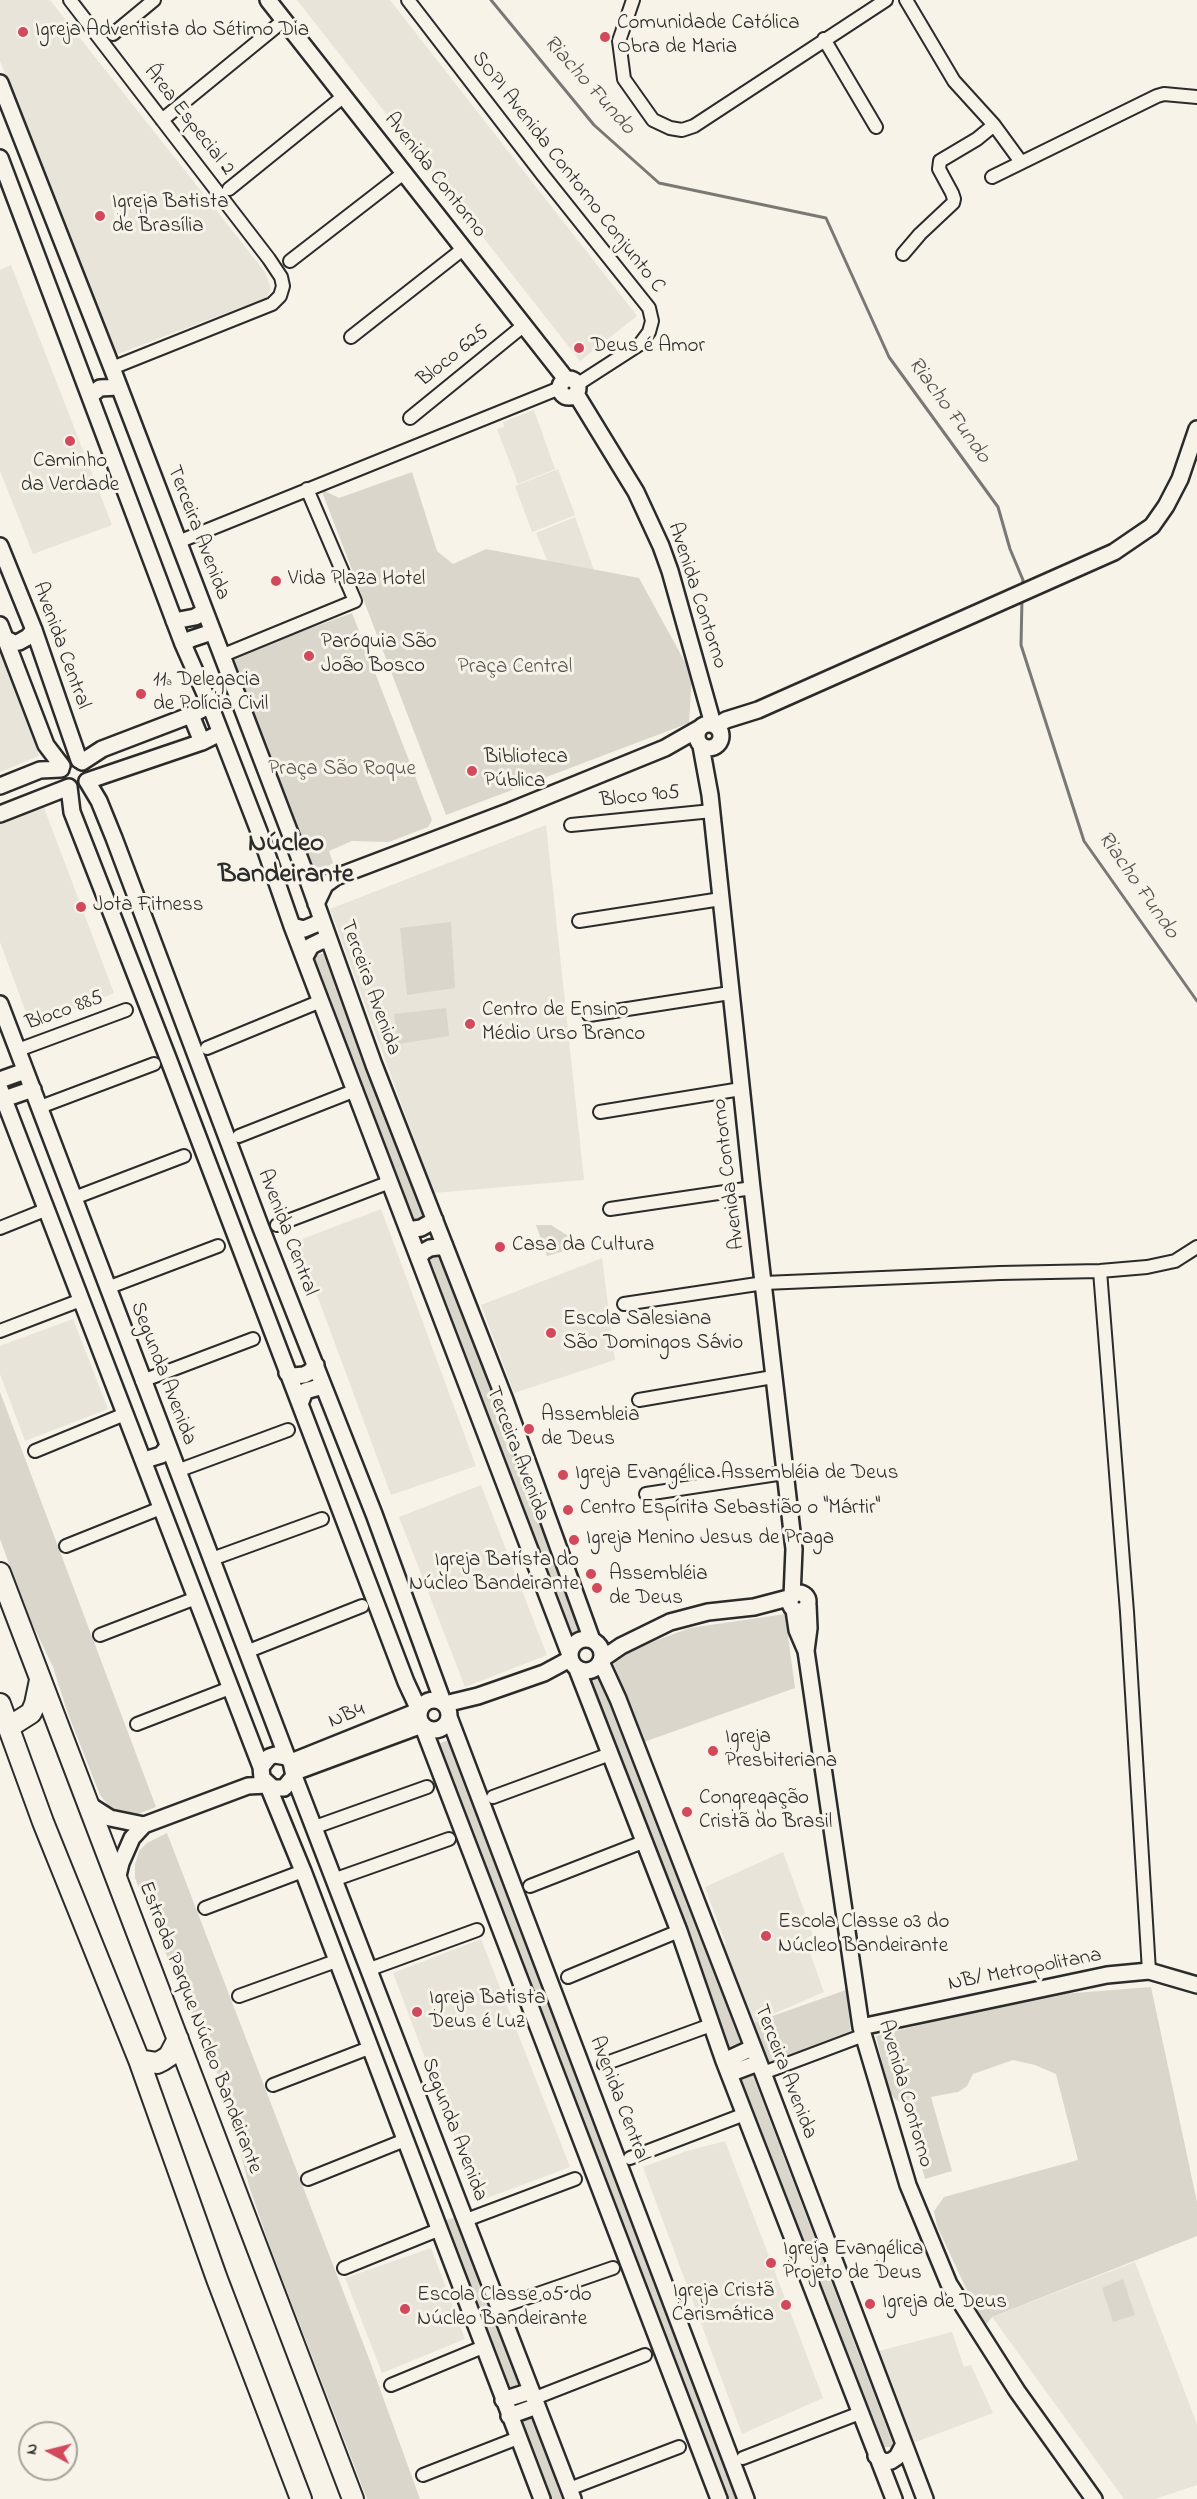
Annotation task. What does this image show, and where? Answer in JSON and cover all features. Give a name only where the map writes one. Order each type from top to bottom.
[{"type":"highway","name":"Estrada Parque Núcleo Bandeirante","points":[[0,1574],[353,2499]]},
{"type":"highway","points":[[9,1727],[31,1713],[40,1679]]},
{"type":"highway","points":[[0,1704],[43,1822],[139,2060],[217,2279],[301,2499]]},
{"type":"highway","points":[[0,1749],[24,1768]]},
{"type":"highway","points":[[139,2060],[157,2063],[164,2060],[169,2056],[178,2039]]},
{"type":"street","name":"Área Especial 2","points":[[70,0],[269,259],[280,277],[282,291],[272,304],[111,365]]},
{"type":"street","points":[[113,34],[154,0]]},
{"type":"street","name":"Avenida Contorno","points":[[268,0],[493,284],[570,386],[644,507],[670,571],[703,687],[712,731],[710,795]]},
{"type":"street","name":"SOPI Avenida Contorno Conjunto C","points":[[178,542],[570,386],[640,344],[649,332],[652,321],[649,308],[408,0]]},
{"type":"street","points":[[633,0],[619,41],[624,80],[654,120],[670,128],[682,130],[694,126],[886,0]]},
{"type":"street","points":[[906,0],[954,81],[994,125],[1021,162]]},
{"type":"street","points":[[162,120],[283,21]]},
{"type":"street","points":[[824,39],[876,127]]},
{"type":"street","name":"Terceira Avenida","points":[[0,83],[111,365],[598,1651],[925,2499]]},
{"type":"street","points":[[992,177],[1157,96],[1164,94],[1197,97]]},
{"type":"street","points":[[229,189],[344,96]]},
{"type":"street","points":[[903,254],[954,199],[939,169],[940,161],[977,140],[994,125]]},
{"type":"street","name":"Terceira Avenida","points":[[0,158],[91,395],[174,621],[210,705],[260,834],[292,926],[573,1663],[679,1931],[711,2025],[894,2499]]},
{"type":"street","points":[[290,261],[405,172]]},
{"type":"street","points":[[351,337],[464,249]]},
{"type":"street","name":"Bloco 625","points":[[410,418],[524,326]]},
{"type":"street","points":[[81,371],[96,372],[111,365]]},
{"type":"street","points":[[91,395],[100,388],[118,387]]},
{"type":"street","points":[[292,926],[304,929],[316,924],[325,885],[336,878],[665,748],[712,731],[734,727],[758,710],[1114,552],[1152,525],[1166,506],[1180,479],[1197,429]]},
{"type":"street","points":[[221,656],[355,601],[307,489]]},
{"type":"street","name":"Avenida Central","points":[[0,546],[34,630],[80,761]]},
{"type":"street","points":[[174,621],[195,617],[205,611]]},
{"type":"street","points":[[3,632],[14,643],[28,637],[34,630]]},
{"type":"street","points":[[3,632],[46,745],[62,768],[61,778],[69,787],[72,812],[161,1061],[174,1075],[718,2499]]},
{"type":"street","points":[[183,644],[212,632]]},
{"type":"street","points":[[0,786],[40,770],[62,768],[73,760],[80,761],[102,749],[191,715],[210,705]]},
{"type":"street","points":[[191,715],[202,742]]},
{"type":"street","name":"Avenida Contorno","points":[[712,731],[696,736],[700,745],[712,810],[730,993],[784,1473],[794,1549],[800,1564],[797,1630],[806,1651],[863,2031],[908,2185],[949,2284],[1011,2382],[1094,2499]]},
{"type":"street","points":[[0,814],[69,787],[82,786],[87,781],[202,742],[220,733]]},
{"type":"street","points":[[665,748],[700,745]]},
{"type":"street","points":[[80,761],[88,770],[87,781]]},
{"type":"street","name":"Avenida Central","points":[[87,781],[99,801],[200,1053],[323,1386],[374,1514],[746,2499]]},
{"type":"street","name":"Bloco 905","points":[[571,825],[712,810]]},
{"type":"street","points":[[306,875],[323,879],[336,878]]},
{"type":"street","points":[[579,921],[721,899]]},
{"type":"street","points":[[305,957],[311,946],[321,941],[329,941]]},
{"type":"street","points":[[589,1016],[730,993]]},
{"type":"street","points":[[40,1107],[161,1061],[200,1053],[321,1001]]},
{"type":"street","name":"Segunda Avenida","points":[[0,1004],[167,1448],[336,1880],[448,2178],[571,2494]]},
{"type":"street","name":"Bloco 885","points":[[18,1050],[126,1010]]},
{"type":"street","points":[[174,1075],[188,1066],[200,1053]]},
{"type":"street","points":[[0,1080],[25,1071]]},
{"type":"street","points":[[33,1089],[2,1094],[5,1120],[45,1210],[81,1300],[264,1777],[303,1871],[542,2499]]},
{"type":"street","points":[[600,1112],[741,1089]]},
{"type":"street","points":[[239,1137],[356,1090]]},
{"type":"street","points":[[74,1198],[184,1156]]},
{"type":"street","points":[[277,1225],[390,1182]]},
{"type":"street","points":[[610,1209],[752,1188]]},
{"type":"street","points":[[0,1228],[45,1210]]},
{"type":"street","points":[[408,1230],[421,1228],[435,1220]]},
{"type":"street","points":[[107,1288],[218,1246]]},
{"type":"street","points":[[419,1258],[430,1248],[445,1246]]},
{"type":"street","points":[[624,1304],[764,1283],[1000,1272],[1100,1271],[1164,1264],[1175,1261],[1197,1247]]},
{"type":"street","points":[[1100,1271],[1127,1612],[1149,1971]]},
{"type":"street","points":[[0,1331],[81,1300]]},
{"type":"street","points":[[142,1382],[253,1339]]},
{"type":"street","points":[[287,1373],[293,1376],[304,1375],[316,1365]]},
{"type":"street","points":[[639,1400],[773,1377]]},
{"type":"street","points":[[300,1404],[305,1391],[323,1386]]},
{"type":"street","points":[[35,1450],[125,1414]]},
{"type":"street","points":[[151,1481],[156,1472],[161,1469],[177,1471],[288,1430]]},
{"type":"street","points":[[142,1458],[148,1459],[160,1455],[167,1448]]},
{"type":"street","points":[[646,1494],[784,1473]]},
{"type":"street","points":[[66,1546],[161,1508]]},
{"type":"street","points":[[212,1559],[322,1519]]},
{"type":"street","points":[[100,1635],[196,1598]]},
{"type":"street","points":[[573,1663],[577,1641],[598,1651],[688,1617],[727,1608],[797,1602]]},
{"type":"street","points":[[246,1652],[362,1606]]},
{"type":"street","points":[[573,1663],[582,1672],[594,1670],[598,1651]]},
{"type":"street","points":[[446,1709],[573,1663]]},
{"type":"street","points":[[137,1724],[230,1688]]},
{"type":"street","points":[[421,1718],[427,1701],[436,1699],[446,1709]]},
{"type":"street","points":[[421,1718],[432,1730],[441,1728],[446,1709]]},
{"type":"street","name":"NB4","points":[[292,1767],[421,1718]]},
{"type":"street","points":[[494,1797],[610,1754]]},
{"type":"street","points":[[117,1880],[121,1863],[132,1838],[144,1825],[248,1786],[264,1777],[269,1757],[281,1755],[292,1767],[284,1788],[264,1777]]},
{"type":"street","points":[[315,1827],[426,1787]]},
{"type":"street","points":[[88,1804],[110,1818],[144,1825]]},
{"type":"street","points":[[336,1880],[449,1839]]},
{"type":"street","points":[[530,1886],[644,1842]]},
{"type":"street","points":[[205,1908],[303,1871]]},
{"type":"street","points":[[369,1969],[477,1930]]},
{"type":"street","points":[[568,1977],[679,1931]]},
{"type":"street","points":[[239,1996],[336,1960]]},
{"type":"street","name":"NB/ Metropolitana","points":[[863,2031],[1066,1982],[1149,1971],[1197,1985]]},
{"type":"street","points":[[604,2064],[711,2025]]},
{"type":"street","points":[[727,2067],[758,2061],[863,2031]]},
{"type":"street","points":[[273,2085],[369,2048]]},
{"type":"street","points":[[630,2158],[745,2114]]},
{"type":"street","points":[[575,2126],[601,2116]]},
{"type":"street","points":[[308,2179],[405,2140]]},
{"type":"street","points":[[423,2189],[429,2193],[436,2192],[443,2187],[448,2178]]},
{"type":"street","points":[[436,2224],[437,2211],[444,2207],[463,2214],[575,2179]]},
{"type":"street","points":[[344,2268],[436,2224]]},
{"type":"street","points":[[500,2307],[613,2268]]},
{"type":"street","points":[[391,2385],[483,2347]]},
{"type":"street","points":[[509,2416],[534,2398],[645,2355]]},
{"type":"street","points":[[503,2400],[534,2398]]},
{"type":"street","points":[[743,2458],[860,2413]]},
{"type":"street","points":[[423,2475],[518,2438]]},
{"type":"street","points":[[876,2456],[884,2462],[891,2461],[897,2457],[904,2444]]},
{"type":"street","points":[[571,2494],[680,2447]]},
{"type":"street","points":[[887,2482],[890,2472],[902,2468],[914,2470]]},
{"type":"shaded area","points":[[0,0],[50,0],[265,272],[271,289],[266,298],[115,355],[75,246],[0,61]]},
{"type":"shaded area","points":[[297,0],[390,0],[637,316],[580,361]]},
{"type":"shaded area","points":[[11,265],[112,525],[33,554],[0,471],[0,270]]},
{"type":"shaded area","points":[[534,410],[555,469],[518,484],[497,429],[504,427],[503,422]]},
{"type":"shaded area","points":[[558,469],[575,515],[532,532],[515,486]]},
{"type":"shaded area","points":[[575,517],[594,570],[557,585],[536,533]]},
{"type":"shaded area","points":[[0,650],[39,756],[0,772]]},
{"type":"shaded area","points":[[43,805],[114,993],[31,1026],[0,942],[0,824]]},
{"type":"shaded area","name":"Centro de Ensino Médio Urso Branco","points":[[546,825],[584,1180],[434,1193],[330,909]]},
{"type":"shaded area","points":[[381,1209],[476,1466],[391,1495],[297,1241]]},
{"type":"shaded area","name":"Escola Salesiana São Domingos Sávio","points":[[602,1258],[615,1360],[514,1393],[481,1305]]},
{"type":"shaded area","points":[[73,1319],[108,1409],[25,1441],[0,1374],[0,1346]]},
{"type":"shaded area","points":[[481,1485],[547,1655],[465,1687],[399,1517]]},
{"type":"shaded area","name":"Escola Classe 03 do Núcleo Bandeirante","points":[[783,1852],[813,1935],[805,1939],[824,1992],[750,2024],[720,1947],[726,1944],[705,1887]]},
{"type":"shaded area","points":[[481,1939],[570,2167],[479,2201],[393,1973]]},
{"type":"shaded area","points":[[725,2141],[823,2398],[742,2434],[643,2167],[687,2151]]},
{"type":"shaded area","name":"Escola Classe 05 do Núcleo Bandeirante","points":[[431,2248],[465,2339],[382,2373],[345,2278]]},
{"type":"shaded area","points":[[1135,2262],[1197,2424],[1197,2485],[1155,2499],[1124,2499],[992,2317]]},
{"type":"shaded area","points":[[952,2332],[964,2367],[971,2365],[993,2413],[913,2443],[879,2351]]},
{"type":"green space","name":"Praça Central","points":[[412,472],[437,551],[453,564],[486,549],[639,578],[692,675],[689,723],[446,815],[321,489],[339,498]]},
{"type":"green space","name":"Praça São Roque","points":[[352,613],[432,820],[428,827],[389,842],[352,841],[329,851],[333,863],[321,870],[312,870],[230,658]]},
{"type":"green space","points":[[451,922],[455,988],[407,995],[400,928]]},
{"type":"green space","points":[[325,953],[428,1213],[411,1223],[308,957]]},
{"type":"green space","points":[[446,1008],[449,1036],[398,1044],[394,1014]]},
{"type":"green space","points":[[536,1225],[551,1225],[573,1239],[575,1248],[547,1256]]},
{"type":"green space","points":[[441,1252],[585,1636],[569,1643],[422,1258]]},
{"type":"green space","points":[[0,1392],[156,1807],[135,1815],[123,1814],[111,1808],[100,1795],[67,1711],[53,1667],[27,1613],[0,1539]]},
{"type":"green space","points":[[785,1614],[795,1688],[644,1742],[611,1657],[690,1628]]},
{"type":"green space","points":[[603,1675],[743,2049],[722,2056],[582,1683]]},
{"type":"green space","points":[[451,1739],[739,2499],[721,2499],[433,1746]]},
{"type":"green space","points":[[167,1833],[368,2356],[420,2499],[367,2499],[270,2247],[250,2189],[226,2099],[209,2050],[187,2005],[135,1878],[135,1865],[139,1851],[147,1843]]},
{"type":"green space","points":[[1151,1987],[1197,2202],[1197,2236],[992,2317],[984,2327],[937,2226],[934,2211],[944,2197],[1078,2160],[1056,2074],[1035,2065],[1013,2060],[973,2074],[967,2086],[958,2092],[931,2097],[952,2171],[925,2179],[904,2104],[895,2099],[889,2091],[876,2036],[1036,1996]]},
{"type":"green space","points":[[846,1990],[851,2035],[767,2067],[750,2024]]},
{"type":"green space","points":[[750,2068],[894,2447],[877,2447],[731,2077]]},
{"type":"green space","points":[[457,2217],[564,2499],[544,2499],[439,2222]]},
{"type":"green space","points":[[1123,2279],[1135,2315],[1113,2322],[1102,2288]]},
{"type":"waterway","name":"Riacho Fundo","points":[[491,0],[594,125],[659,183],[826,218],[889,357],[998,507],[1010,549],[1023,580],[1022,587]]},
{"type":"waterway","name":"Riacho Fundo","points":[[1022,599],[1021,645],[1084,841],[1197,1001]]},
{"type":"place","name":"Igreja Adventista do Sétimo Dia","points":[[23,32]]},
{"type":"place","name":"Comunidade Católica Obra de Maria","points":[[605,37]]},
{"type":"place","name":"Igreja Batista de Brasília","points":[[100,216]]},
{"type":"place","name":"Deus é Amor","points":[[579,348]]},
{"type":"place","name":"Caminho da Verdade","points":[[70,441]]},
{"type":"place","name":"Vida Plaza Hotel","points":[[276,581]]},
{"type":"place","name":"Paróquia São João Bosco","points":[[309,656]]},
{"type":"place","name":"11ª Delegacia de Polícia Civil","points":[[141,694]]},
{"type":"place","name":"Biblioteca Pública","points":[[472,771]]},
{"type":"place","name":"Jota Fitness","points":[[81,907]]},
{"type":"place","name":"Centro de Ensino Médio Urso Branco","points":[[470,1024]]},
{"type":"place","name":"Casa da Cultura","points":[[500,1247]]},
{"type":"place","name":"Escola Salesiana São Domingos Sávio","points":[[551,1333]]},
{"type":"place","name":"Assembleia de Deus","points":[[529,1429]]},
{"type":"place","name":"Igreja Evangélica Assembléia de Deus","points":[[563,1475]]},
{"type":"place","name":"Centro Espírita Sebastião o \"Mártir\"","points":[[568,1510]]},
{"type":"place","name":"Igreja Menino Jesus de Praga","points":[[574,1540]]},
{"type":"place","name":"Igreja Batista do Núcleo Bandeirante","points":[[591,1574]]},
{"type":"place","name":"Assembléia de Deus","points":[[597,1588]]},
{"type":"place","name":"Igreja Presbiteriana","points":[[713,1751]]},
{"type":"place","name":"Congregação Cristã do Brasil","points":[[687,1812]]},
{"type":"place","name":"Escola Classe 03 do Núcleo Bandeirante","points":[[766,1936]]},
{"type":"place","name":"Igreja Batista Deus é Luz","points":[[417,2012]]},
{"type":"place","name":"Igreja Evangélica Projeto de Deus","points":[[771,2263]]},
{"type":"place","name":"Igreja de Deus","points":[[870,2304]]},
{"type":"place","name":"Igreja Cristã Carismática","points":[[786,2305]]},
{"type":"place","name":"Escola Classe 05 do Núcleo Bandeirante","points":[[405,2309]]},
{"type":"district","name":"Núcleo Bandeirante","points":[[286,862]]}]
